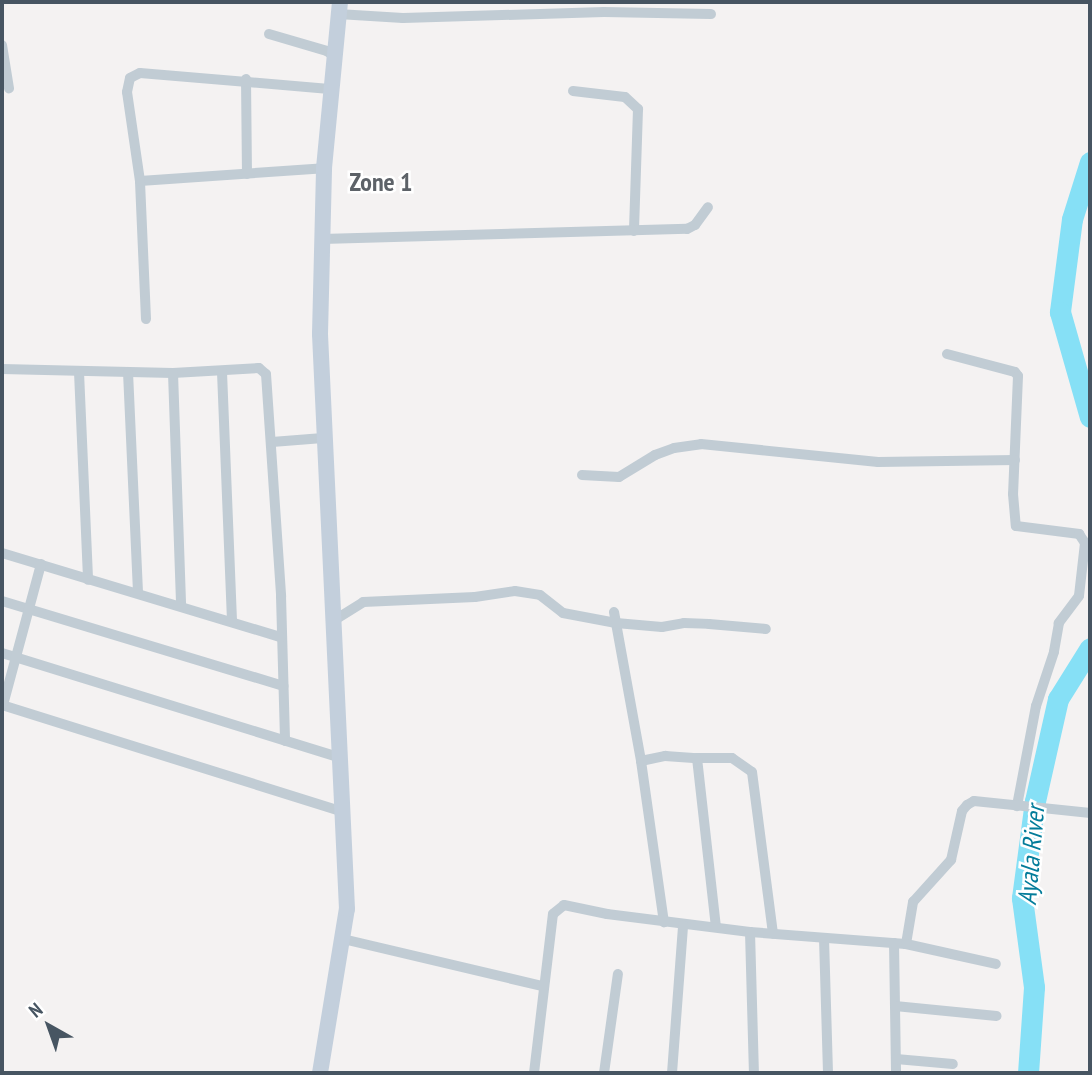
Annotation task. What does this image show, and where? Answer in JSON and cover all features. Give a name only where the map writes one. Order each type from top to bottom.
[{"type":"street","points":[[482,2],[483,15]]},
{"type":"street","points":[[320,1073],[343,939],[347,880],[323,439],[320,334],[324,168],[337,58],[339,8],[403,18],[604,12],[711,14]]},
{"type":"street","points":[[269,34],[318,48],[337,58]]},
{"type":"street","points":[[2,45],[9,88]]},
{"type":"street","points":[[146,319],[140,181],[127,92],[134,74],[246,79],[332,89]]},
{"type":"street","points":[[246,79],[247,174]]},
{"type":"street","points":[[573,90],[625,96],[638,109],[634,231]]},
{"type":"street","points":[[140,181],[324,168]]},
{"type":"street","points":[[322,239],[687,229],[695,225],[708,207]]},
{"type":"street","points":[[947,354],[1015,372],[1018,376],[1016,526],[1079,534],[1084,543],[1079,596],[1059,623],[1054,652],[1035,706],[1020,807]]},
{"type":"street","points":[[2,369],[173,373],[260,368],[266,373],[272,442],[285,741]]},
{"type":"street","points":[[79,372],[88,580]]},
{"type":"street","points":[[128,372],[138,592]]},
{"type":"street","points":[[222,372],[232,622]]},
{"type":"street","points":[[173,373],[181,605]]},
{"type":"street","points":[[272,442],[323,439]]},
{"type":"street","points":[[582,475],[619,477],[654,455],[674,448],[701,444],[878,462],[1015,460]]},
{"type":"street","points":[[2,553],[281,637]]},
{"type":"street","points":[[41,564],[2,705],[343,812]]},
{"type":"street","points":[[333,621],[363,602],[475,597],[515,592],[540,595],[563,613],[615,618],[662,627],[684,623],[766,629]]},
{"type":"street","points":[[2,601],[283,686]]},
{"type":"street","points":[[615,618],[664,922]]},
{"type":"street","points":[[2,653],[339,757]]},
{"type":"street","points":[[640,761],[665,756],[732,758],[742,762],[752,772],[773,934]]},
{"type":"street","points":[[697,758],[716,927]]},
{"type":"street","points":[[896,1073],[895,1006],[900,944],[913,902],[951,860],[962,811],[974,801],[1090,813]]},
{"type":"street","points":[[534,1073],[542,986],[553,914],[557,908],[564,905],[683,925],[900,944],[996,964]]},
{"type":"street","points":[[672,1073],[683,925]]},
{"type":"street","points":[[750,932],[754,1073]]},
{"type":"street","points":[[824,938],[828,1073]]},
{"type":"street","points":[[343,939],[542,986]]},
{"type":"street","points":[[604,1073],[618,974]]},
{"type":"street","points":[[895,1006],[997,1016]]},
{"type":"street","points":[[896,1059],[953,1064]]},
{"type":"waterway","name":"Ayala River","points":[[1090,162],[1072,219],[1060,312],[1090,417]]},
{"type":"waterway","name":"Ayala River","points":[[1028,1073],[1034,987],[1022,898],[1035,801],[1058,699],[1090,648]]},
{"type":"district","name":"Zone 1","points":[[381,182]]}]
